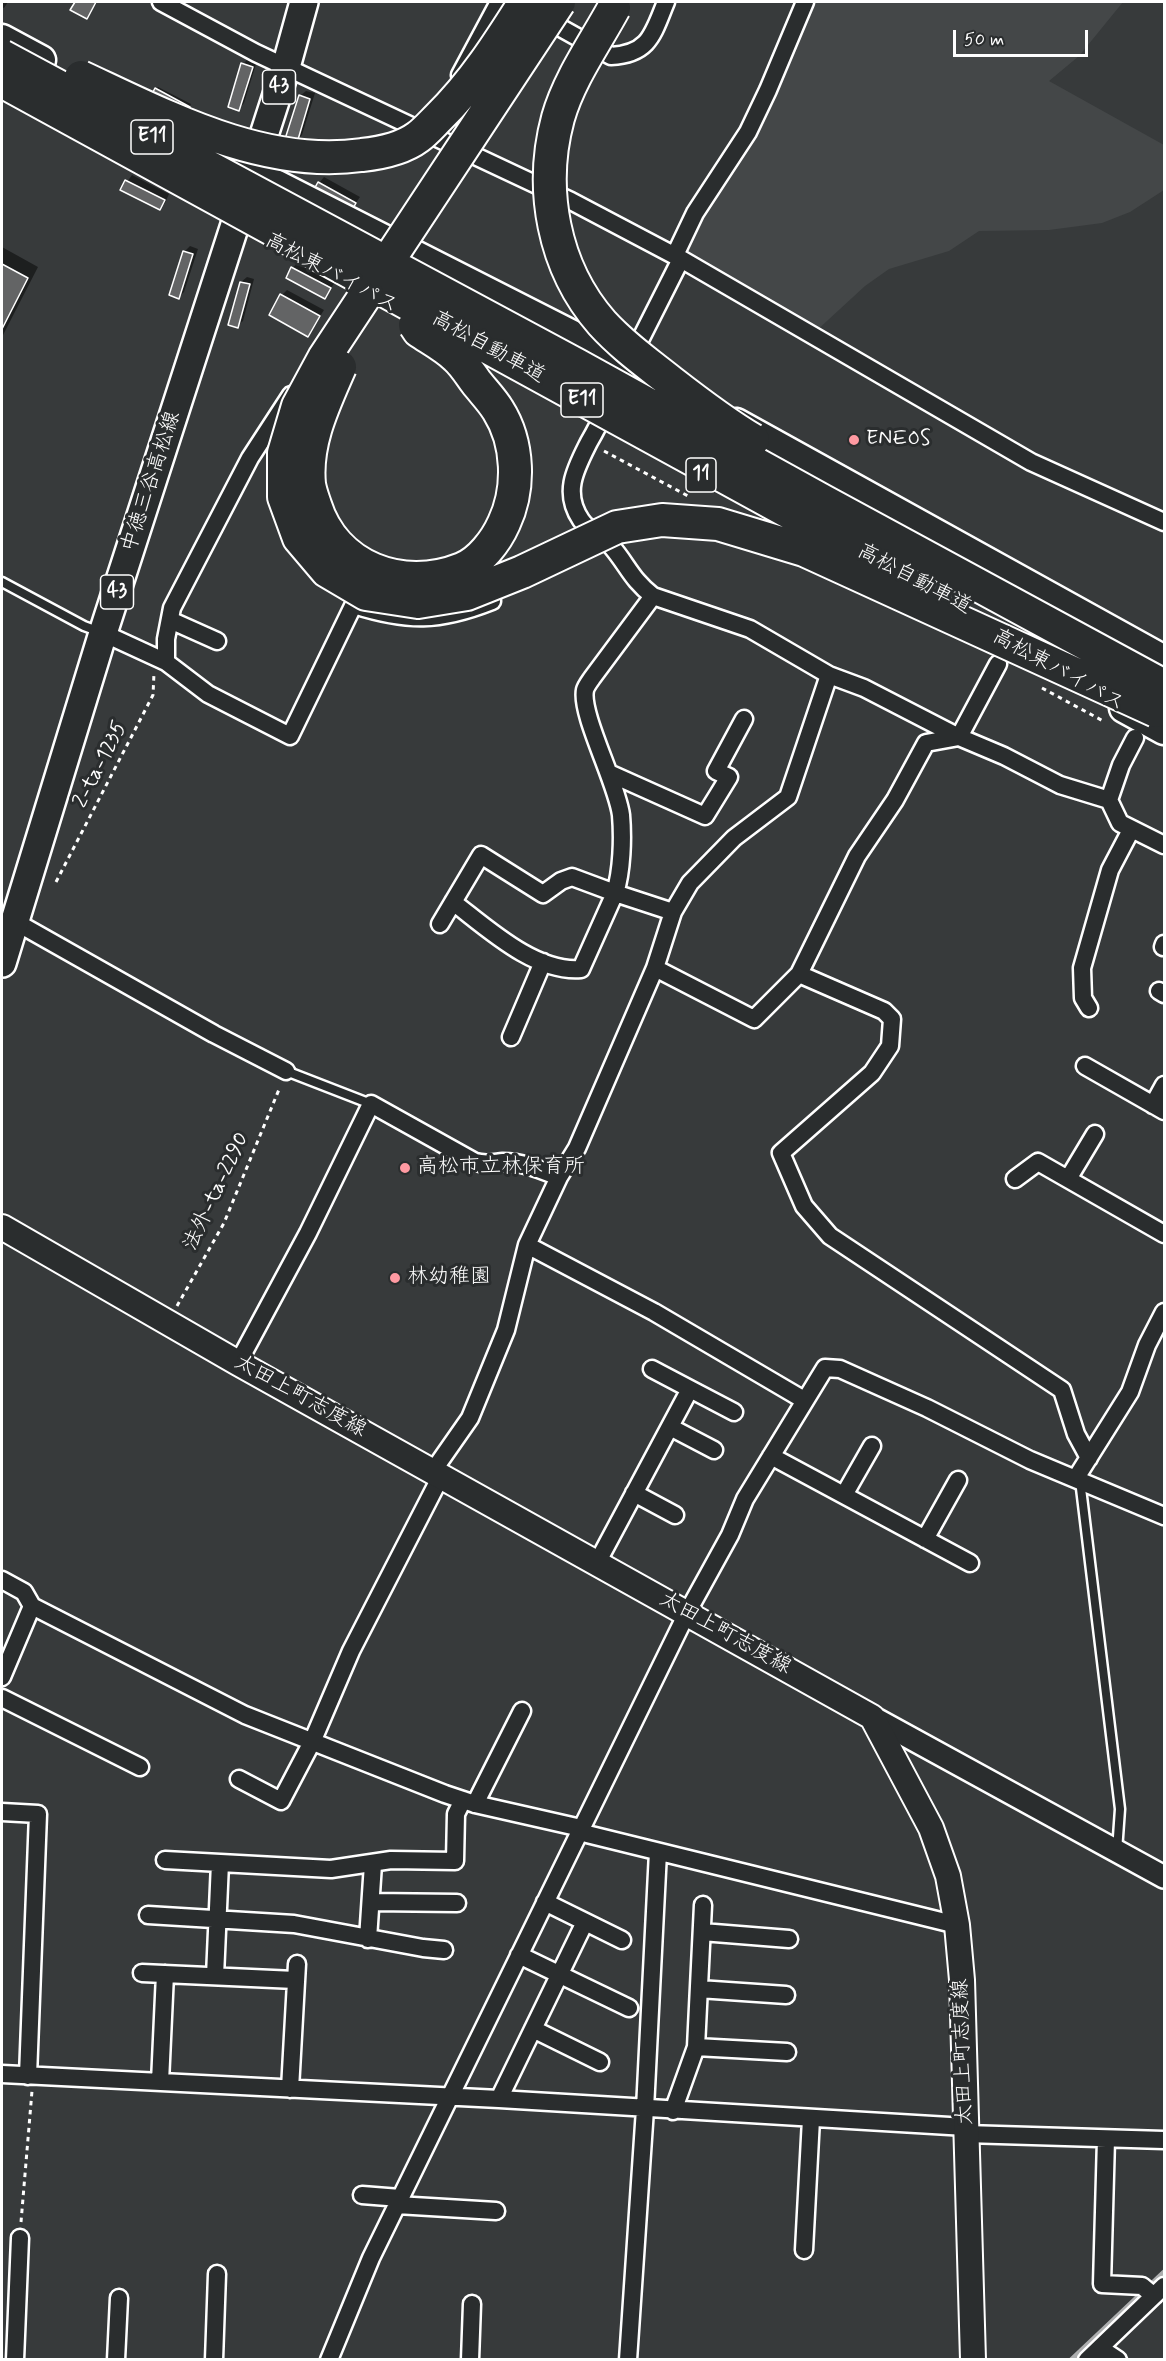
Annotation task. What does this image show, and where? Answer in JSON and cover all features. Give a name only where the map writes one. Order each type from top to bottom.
[{"type":"highway","points":[[2,39],[167,117],[212,133],[289,155],[334,159],[387,152],[418,138],[453,104],[484,65],[525,2]]},
{"type":"highway","points":[[560,2],[324,358],[298,406],[284,453],[285,497],[299,538],[327,571],[366,594],[418,602],[466,594],[522,572],[617,527],[662,520],[718,524],[804,550],[1162,711]]},
{"type":"highway","points":[[396,297],[419,331],[456,357],[499,411],[509,434],[514,456],[512,506],[488,549],[463,569],[420,579],[378,573],[345,554],[321,523],[309,485],[310,450],[320,413],[341,365],[578,2]]},
{"type":"highway","points":[[614,8],[572,84],[559,116],[552,148],[549,178],[551,209],[556,236],[568,266],[601,322],[627,347],[724,422],[800,470],[823,501]]},
{"type":"highway","points":[[2,39],[251,172],[629,363],[1164,660]]},
{"type":"highway","name":"高松自動車道","points":[[2,56],[567,359],[823,501],[1162,711]]},
{"type":"highway","name":"高松自動車道","points":[[2,81],[1162,711]]},
{"type":"highway","name":"高松東バイパス","points":[[2,98],[601,419],[1162,711]]},
{"type":"main road","name":"中徳三谷高松線","points":[[2,963],[104,633],[286,67],[304,2]]},
{"type":"main road","name":"太田上町志度線","points":[[2,1227],[238,1363],[872,1717],[931,1828],[948,1876],[957,1925],[962,1980],[973,2360]]},
{"type":"street","points":[[161,2],[286,67],[571,201],[678,257],[1031,462],[1164,522]]},
{"type":"street","points":[[429,134],[499,2]]},
{"type":"street","points":[[514,2],[611,56],[635,51],[650,42],[666,2]]},
{"type":"street","points":[[805,2],[748,132],[695,213],[678,257],[629,363],[578,462],[571,483],[572,502],[581,520],[611,545],[638,585],[653,596],[750,629],[829,675],[864,688],[959,737],[1004,756],[1060,785],[1109,800]]},
{"type":"street","points":[[160,659],[172,608],[250,458],[282,410],[352,286]]},
{"type":"street","points":[[282,410],[276,441],[273,483],[279,514],[288,537],[303,562],[330,590],[354,604],[389,616],[427,618],[463,613],[526,587],[611,545]]},
{"type":"street","points":[[453,902],[507,944],[543,962],[572,970],[581,969],[620,877],[621,814],[586,710],[585,690],[599,666],[653,596]]},
{"type":"street","points":[[104,633],[160,659],[208,694],[290,736],[354,604]]},
{"type":"street","points":[[170,620],[217,641]]},
{"type":"street","points":[[959,737],[998,664]]},
{"type":"street","points":[[239,1779],[281,1801],[312,1743],[351,1651],[437,1473],[470,1418],[506,1330],[527,1245],[559,1177],[577,1148],[655,968],[673,912],[690,883],[734,838],[788,797],[829,675]]},
{"type":"street","points":[[609,773],[705,816],[729,777],[716,771],[744,720]]},
{"type":"street","points":[[655,968],[754,1019],[799,974],[857,856],[895,800],[926,743],[959,737]]},
{"type":"street","points":[[1135,738],[1121,765],[1109,800],[1120,823],[1164,845]]},
{"type":"street","points":[[1089,1008],[1083,998],[1082,968],[1110,870],[1131,830]]},
{"type":"street","points":[[440,924],[481,855],[543,894],[561,881],[572,877],[673,912]]},
{"type":"street","points":[[14,921],[214,1034],[286,1071]]},
{"type":"street","points":[[511,1037],[543,962]]},
{"type":"street","points":[[799,974],[884,1011],[892,1020],[890,1046],[873,1073],[781,1153],[804,1206],[830,1236],[1062,1390],[1076,1434],[1089,1458]]},
{"type":"street","points":[[1085,1066],[1159,1108],[1164,1085]]},
{"type":"street","points":[[238,1363],[308,1233],[371,1104],[475,1162],[486,1165],[503,1162],[524,1164],[559,1177]]},
{"type":"street","points":[[1068,1179],[1095,1134]]},
{"type":"street","points":[[1015,1179],[1038,1162],[1164,1234]]},
{"type":"street","points":[[527,1245],[654,1312],[804,1400]]},
{"type":"street","points":[[1078,1479],[1130,1392],[1147,1345],[1164,1312]]},
{"type":"street","points":[[329,2360],[371,2258],[398,2201],[687,1613],[730,1535],[745,1499],[825,1368],[840,1370],[927,1408],[1030,1460],[1164,1516]]},
{"type":"street","points":[[652,1369],[734,1412]]},
{"type":"street","points":[[597,1563],[690,1389]]},
{"type":"street","points":[[670,1427],[714,1450]]},
{"type":"street","points":[[844,1496],[872,1446]]},
{"type":"street","points":[[771,1456],[970,1563]]},
{"type":"street","points":[[925,1539],[958,1480]]},
{"type":"street","points":[[634,1493],[675,1515]]},
{"type":"street","points":[[2,1580],[24,1593],[32,1606],[245,1715],[312,1743],[469,1802],[581,1828],[587,1834],[658,1852],[957,1925]]},
{"type":"street","points":[[2,1677],[32,1606]]},
{"type":"street","points":[[2,1698],[140,1767]]},
{"type":"street","points":[[165,1860],[331,1869],[391,1860],[455,1861],[456,1814],[469,1802],[522,1711]]},
{"type":"street","points":[[872,1717],[1164,1877]]},
{"type":"street","points":[[2,1812],[38,1814],[31,2076]]},
{"type":"street","points":[[628,2360],[645,2109],[658,1852]]},
{"type":"street","points":[[215,1976],[220,1863]]},
{"type":"street","points":[[368,1939],[373,1864]]},
{"type":"street","points":[[372,1902],[457,1903]]},
{"type":"street","points":[[545,1902],[622,1941]]},
{"type":"street","points":[[673,2111],[696,2047],[703,1905]]},
{"type":"street","points":[[148,1915],[294,1924],[368,1939],[444,1950]]},
{"type":"street","points":[[499,2099],[585,1922]]},
{"type":"street","points":[[702,1932],[789,1939]]},
{"type":"street","points":[[519,1955],[629,2008]]},
{"type":"street","points":[[142,1973],[215,1976],[296,1972],[290,2089]]},
{"type":"street","points":[[160,2082],[165,1974]]},
{"type":"street","points":[[699,1989],[786,1995]]},
{"type":"street","points":[[533,2029],[600,2061]]},
{"type":"street","points":[[696,2047],[787,2052]]},
{"type":"street","points":[[2,2074],[499,2099],[1106,2139],[1164,2140]]},
{"type":"street","points":[[804,2250],[811,2119]]},
{"type":"street","points":[[1106,2139],[1102,2284],[1154,2289]]},
{"type":"street","points":[[362,2195],[496,2211]]},
{"type":"street","points":[[15,2360],[20,2238]]},
{"type":"street","points":[[214,2360],[217,2274]]},
{"type":"street","points":[[1087,2360],[1154,2289]]},
{"type":"street","points":[[116,2360],[119,2298]]},
{"type":"street","points":[[470,2360],[472,2304]]},
{"type":"street","points":[[1100,2348],[1118,2360]]},
{"type":"lane","points":[[2,582],[84,626],[104,633]]},
{"type":"lane","points":[[286,1071],[371,1104]]},
{"type":"lane","points":[[1078,1479],[1120,1809],[1117,1852]]},
{"type":"path","name":"2-ta-1235","points":[[56,882],[153,694],[160,659]]},
{"type":"path","name":"法外-ta-2290","points":[[168,1323],[224,1224],[286,1071]]},
{"type":"path","points":[[20,2238],[31,2076]]},
{"type":"shaded area","points":[[811,2],[1123,2],[1079,56],[1049,81],[1164,145],[1164,190],[1130,212],[1102,223],[1049,230],[979,231],[949,251],[889,269],[865,286],[815,332],[684,252]]},
{"type":"building","points":[[75,2],[96,2],[87,19],[70,10]]},
{"type":"building","points":[[241,63],[253,67],[239,111],[228,107]]},
{"type":"building","points":[[155,88],[190,107],[186,115],[151,96]]},
{"type":"building","points":[[299,95],[310,99],[297,143],[285,139]]},
{"type":"building","points":[[125,180],[165,200],[160,210],[120,190]]},
{"type":"building","points":[[318,182],[356,203],[351,212],[313,191]]},
{"type":"building","points":[[183,251],[193,254],[179,299],[169,295]]},
{"type":"building","points":[[2,264],[28,278],[2,329]]},
{"type":"building","points":[[291,267],[331,288],[325,299],[286,278]]},
{"type":"building","points":[[240,282],[250,284],[238,328],[228,325]]},
{"type":"building","points":[[280,294],[320,316],[308,337],[269,315]]},
{"type":"waterway","points":[[1071,2360],[1164,2272]]},
{"type":"place","name":"ENEOS","points":[[854,440]]},
{"type":"place","name":"高松市立林保育所","points":[[405,1168]]},
{"type":"place","name":"林幼稚園","points":[[395,1278]]}]
